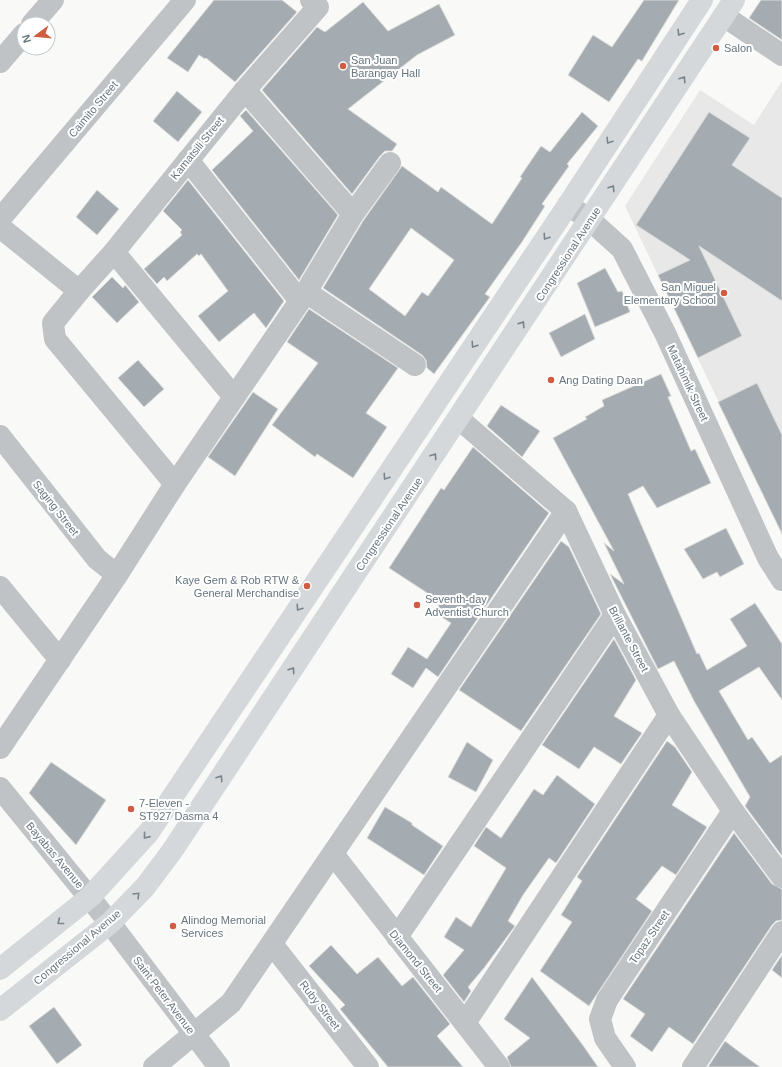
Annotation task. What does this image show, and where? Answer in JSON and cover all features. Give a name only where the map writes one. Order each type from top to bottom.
[{"type":"main road","points":[[0,969],[90,897],[129,857],[149,832],[568,205],[702,0]]},
{"type":"main road","name":"Congressional Avenue","points":[[0,1010],[110,923],[144,887],[172,851],[459,419],[729,8]]},
{"type":"street","points":[[39,16],[53,0]]},
{"type":"street","name":"Caimito Street","points":[[0,219],[185,0]]},
{"type":"street","name":"Kamatsili Street","points":[[176,484],[55,339],[53,323],[79,290],[114,252],[314,4]]},
{"type":"street","points":[[729,8],[782,55]]},
{"type":"street","points":[[0,62],[16,43]]},
{"type":"street","points":[[245,90],[353,214]]},
{"type":"street","points":[[188,160],[303,297],[415,364]]},
{"type":"street","points":[[0,748],[117,575],[234,397],[303,297],[353,214],[390,162]]},
{"type":"street","name":"Matahimik Street","points":[[568,205],[590,220],[622,249],[665,334],[768,558],[782,580]]},
{"type":"street","points":[[0,227],[79,290]]},
{"type":"street","points":[[114,252],[234,397]]},
{"type":"street","name":"Brillante Street","points":[[459,419],[566,511],[615,615],[670,715],[733,811],[782,877]]},
{"type":"street","name":"Saging Street","points":[[0,436],[97,558],[117,575]]},
{"type":"street","points":[[154,1067],[231,1003],[566,511]]},
{"type":"street","points":[[0,587],[60,660]]},
{"type":"street","points":[[397,937],[615,615]]},
{"type":"street","points":[[466,1023],[670,715]]},
{"type":"street","name":"Bayabas Avenue","points":[[0,788],[110,923]]},
{"type":"street","name":"Topaz Street","points":[[625,1067],[604,1038],[600,1019],[607,1000],[733,811]]},
{"type":"street","name":"Diamond Street","points":[[332,854],[466,1023],[498,1067]]},
{"type":"street","name":"Saint Peter Avenue","points":[[110,923],[219,1067]]},
{"type":"street","points":[[692,1067],[782,932]]},
{"type":"street","name":"Ruby Street","points":[[272,944],[368,1067]]},
{"type":"shaded area","name":"San Miguel Elementary School","points":[[782,81],[782,534],[625,206],[700,90],[754,125]]},
{"type":"building","points":[[214,0],[282,0],[297,12],[235,82],[206,58],[205,59],[199,55],[188,72],[167,58]]},
{"type":"building","points":[[644,0],[679,0],[642,61],[638,59],[609,102],[568,75],[593,35],[612,47]]},
{"type":"building","points":[[761,0],[782,0],[782,40],[749,18]]},
{"type":"building","points":[[363,2],[388,31],[439,4],[455,35],[417,55],[348,109],[397,144],[392,151],[385,151],[380,156],[352,194],[262,90],[317,27],[325,32]]},
{"type":"building","points":[[177,91],[202,112],[178,142],[153,121]]},
{"type":"building","points":[[246,110],[338,215],[299,280],[212,170],[253,131],[240,116]]},
{"type":"building","points":[[582,112],[598,126],[567,164],[569,166],[542,204],[545,206],[522,242],[485,294],[490,297],[434,374],[427,368],[426,360],[422,355],[323,288],[363,221],[402,166],[438,192],[441,187],[492,224],[522,178],[520,177],[541,146],[550,152]],"holes":[[[411,228],[454,260],[428,296],[422,292],[405,316],[369,289]]]},
{"type":"building","points":[[709,112],[750,138],[732,165],[782,198],[782,301],[699,246],[742,336],[698,358],[658,275],[690,260],[636,225]]},
{"type":"building","points":[[188,180],[284,301],[266,328],[254,313],[219,342],[198,316],[228,291],[201,254],[199,256],[197,254],[167,281],[164,277],[157,284],[144,269],[182,235],[180,232],[182,230],[163,211]]},
{"type":"building","points":[[97,190],[119,209],[97,235],[76,217]]},
{"type":"building","points":[[605,268],[618,292],[622,291],[630,312],[595,327],[577,283]]},
{"type":"building","points":[[112,277],[123,288],[125,285],[139,302],[117,323],[92,297]]},
{"type":"building","points":[[309,309],[398,368],[366,413],[387,427],[353,478],[317,454],[315,457],[272,425],[318,363],[287,342]]},
{"type":"building","points":[[585,314],[595,339],[561,357],[549,333]]},
{"type":"building","points":[[138,360],[164,389],[144,407],[118,378]]},
{"type":"building","points":[[661,374],[671,396],[668,397],[691,451],[695,449],[711,483],[657,508],[643,486],[628,494],[697,654],[699,653],[707,670],[747,646],[730,619],[755,603],[782,644],[782,700],[759,667],[719,691],[748,740],[752,737],[770,763],[782,755],[782,856],[745,806],[750,797],[694,701],[674,661],[658,669],[610,574],[624,584],[604,543],[614,551],[553,438],[587,419],[585,417],[604,406],[602,400]]},
{"type":"building","points":[[757,383],[782,435],[782,534],[718,402]]},
{"type":"building","points":[[253,392],[278,409],[235,476],[208,457]]},
{"type":"building","points":[[501,405],[540,431],[522,457],[487,426]]},
{"type":"building","points":[[473,447],[549,513],[438,677],[426,668],[413,688],[391,674],[408,647],[427,659],[451,623],[434,612],[441,602],[389,568],[441,488],[444,490]]},
{"type":"building","points":[[726,528],[744,564],[720,577],[717,572],[703,579],[684,549]]},
{"type":"building","points":[[561,541],[569,547],[601,614],[521,731],[459,690]]},
{"type":"building","points":[[614,639],[636,680],[614,716],[642,733],[621,764],[594,747],[579,769],[542,745]]},
{"type":"building","points":[[667,741],[675,747],[692,772],[672,805],[707,827],[676,875],[662,866],[636,899],[652,911],[589,1006],[540,971],[572,922],[561,915],[582,881],[577,877]]},
{"type":"building","points":[[467,742],[493,760],[476,792],[448,777]]},
{"type":"building","points":[[51,762],[106,800],[76,845],[29,793]]},
{"type":"building","points":[[557,775],[595,804],[556,863],[549,858],[523,895],[508,921],[515,926],[468,987],[471,991],[464,1002],[443,975],[464,950],[444,937],[456,917],[471,927],[506,868],[474,846],[486,827],[501,838],[534,789],[543,795]]},
{"type":"building","points":[[385,807],[412,823],[412,825],[443,846],[424,875],[367,838]]},
{"type":"building","points":[[734,833],[772,884],[782,889],[782,920],[776,921],[772,925],[693,1044],[669,1027],[652,1052],[630,1036],[645,1014],[623,999]]},
{"type":"building","points":[[331,945],[357,974],[378,957],[402,986],[413,977],[450,1024],[437,1036],[463,1067],[388,1067],[340,1009],[345,1005],[309,966]]},
{"type":"building","points":[[782,955],[782,978],[772,970]]},
{"type":"building","points":[[532,977],[598,1067],[511,1067],[507,1057],[530,1038],[504,1019]]},
{"type":"building","points":[[54,1007],[82,1045],[57,1064],[29,1026]]},
{"type":"building","points":[[725,1041],[742,1054],[760,1067],[708,1067]]},
{"type":"place","name":"Salon","points":[[716,48]]},
{"type":"place","name":"San Juan Barangay Hall","points":[[343,66]]},
{"type":"place","name":"San Miguel Elementary School","points":[[724,293]]},
{"type":"place","name":"Ang Dating Daan","points":[[551,380]]},
{"type":"place","name":"Kaye Gem & Rob RTW & General Merchandise","points":[[307,586]]},
{"type":"place","name":"Seventh-day Adventist Church","points":[[417,605]]},
{"type":"place","name":"7-Eleven - ST927 Dasma 4","points":[[131,809]]},
{"type":"place","name":"Alindog Memorial Services","points":[[173,926]]}]
